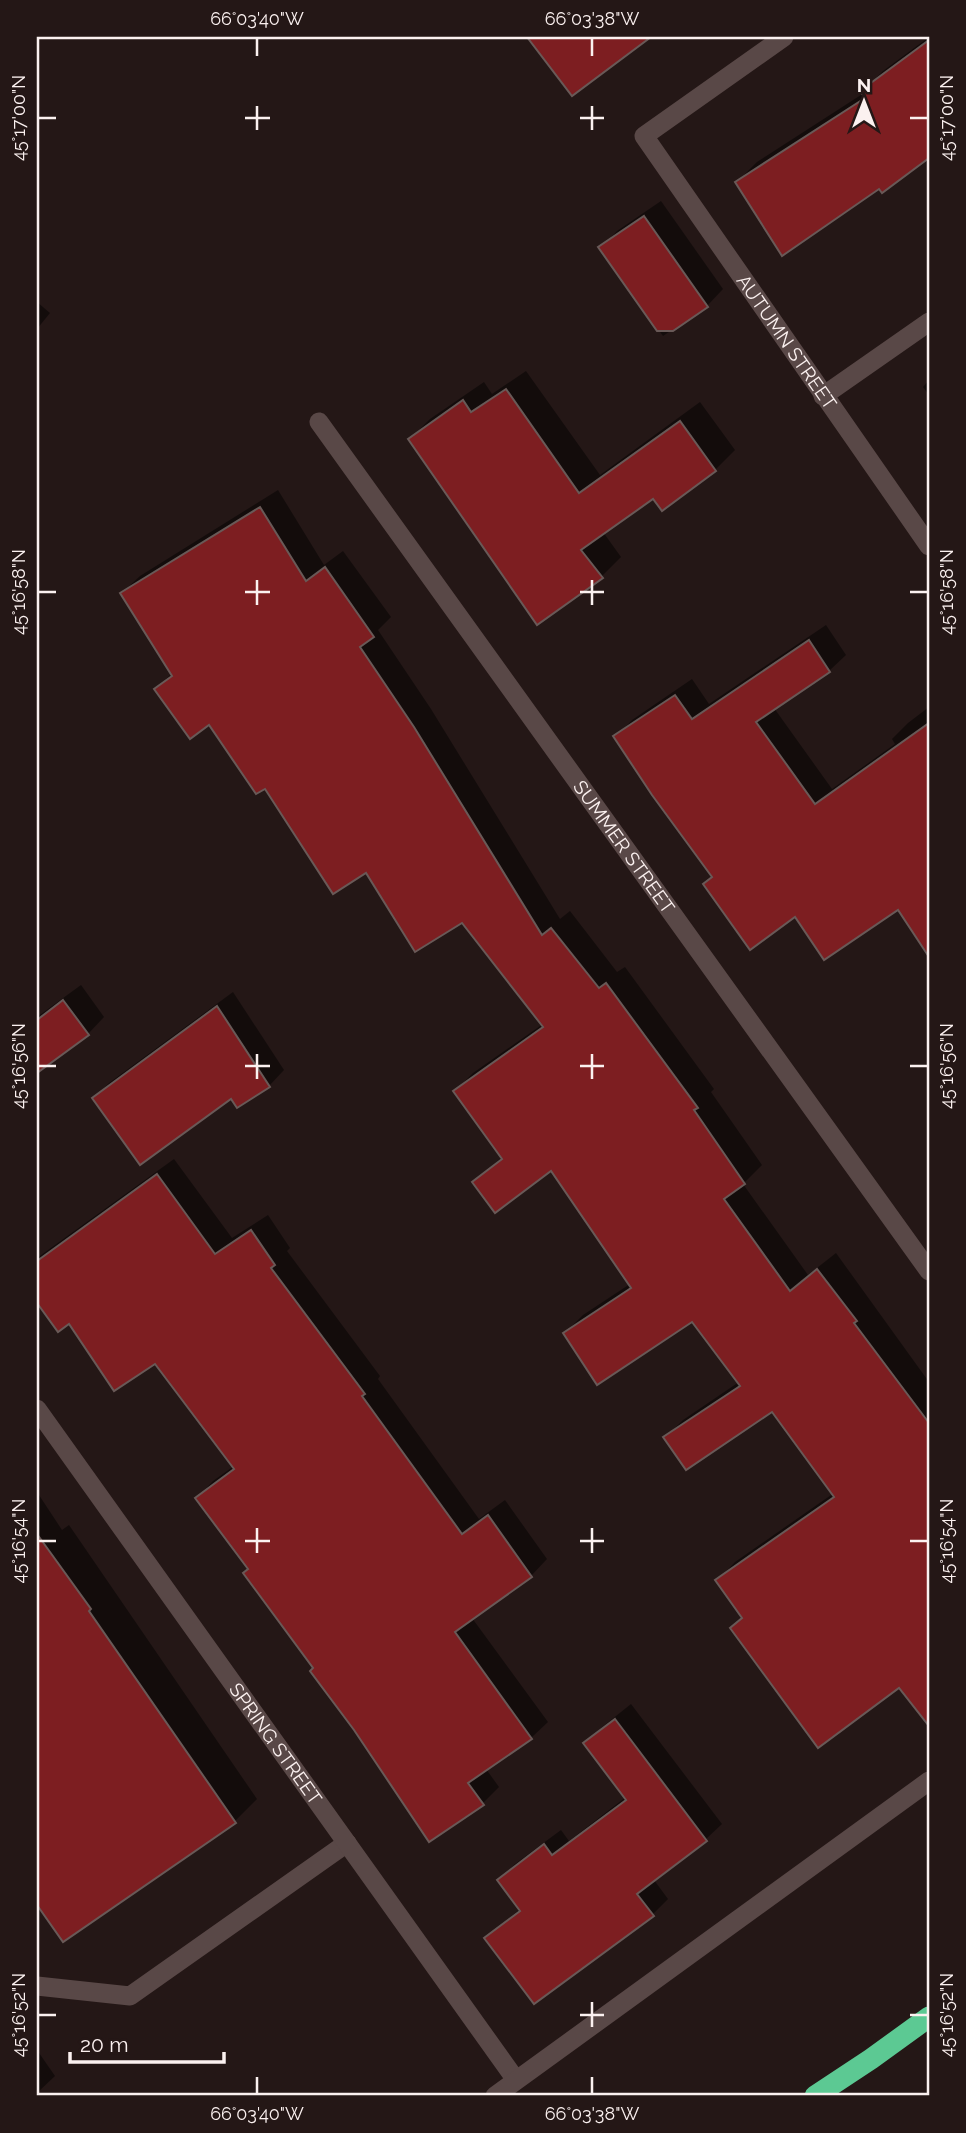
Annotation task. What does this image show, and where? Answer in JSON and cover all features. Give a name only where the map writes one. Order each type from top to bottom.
[{"type":"highway","points":[[815,2096],[929,2017]]},
{"type":"street","name":"AUTUMN STREET","points":[[785,37],[643,136],[929,546]]},
{"type":"street","points":[[823,396],[929,322]]},
{"type":"street","name":"SUMMER STREET","points":[[319,422],[929,1271]]},
{"type":"street","name":"SPRING STREET","points":[[37,1409],[516,2080]]},
{"type":"street","points":[[495,2096],[929,1780]]},
{"type":"street","points":[[37,1986],[130,1996],[347,1843]]},
{"type":"building","points":[[527,37],[651,37],[572,96]]},
{"type":"building","points":[[929,40],[929,158],[882,193],[879,189],[782,256],[735,182],[865,98],[860,91]]},
{"type":"building","points":[[644,216],[708,307],[673,331],[657,331],[598,247]]},
{"type":"building","points":[[506,389],[579,493],[680,421],[716,471],[662,511],[653,499],[581,550],[603,578],[537,625],[408,439],[463,400],[471,412]]},
{"type":"building","points":[[260,507],[306,581],[325,567],[374,637],[360,647],[414,727],[542,935],[551,928],[599,988],[606,983],[698,1108],[694,1110],[745,1184],[724,1199],[790,1291],[817,1269],[929,1423],[929,1726],[899,1688],[818,1748],[730,1628],[742,1618],[715,1580],[834,1497],[772,1412],[686,1470],[663,1437],[740,1386],[692,1322],[597,1385],[563,1333],[631,1288],[551,1171],[495,1213],[472,1182],[502,1159],[453,1091],[543,1027],[462,923],[415,952],[366,873],[333,894],[265,789],[256,794],[209,725],[190,739],[154,689],[172,676],[120,593]]},
{"type":"building","points":[[809,640],[830,672],[756,722],[815,804],[929,723],[929,957],[898,910],[824,960],[795,917],[750,950],[703,884],[712,877],[613,736],[675,695],[692,719]]},
{"type":"building","points":[[63,1000],[89,1035],[37,1073],[37,1020]]},
{"type":"building","points":[[217,1006],[270,1087],[237,1108],[231,1099],[140,1165],[92,1098]]},
{"type":"building","points":[[157,1174],[215,1254],[251,1230],[275,1265],[271,1268],[365,1394],[362,1396],[462,1534],[488,1515],[532,1577],[455,1632],[532,1739],[468,1783],[484,1805],[429,1842],[354,1730],[310,1671],[313,1668],[243,1573],[248,1569],[195,1498],[234,1469],[155,1364],[114,1391],[69,1324],[58,1332],[37,1303],[37,1261]]},
{"type":"building","points":[[37,1534],[236,1823],[63,1942],[37,1905]]},
{"type":"building","points":[[615,1719],[707,1841],[637,1894],[654,1916],[534,2004],[484,1938],[520,1911],[497,1880],[544,1844],[552,1855],[626,1800],[583,1743]]}]
